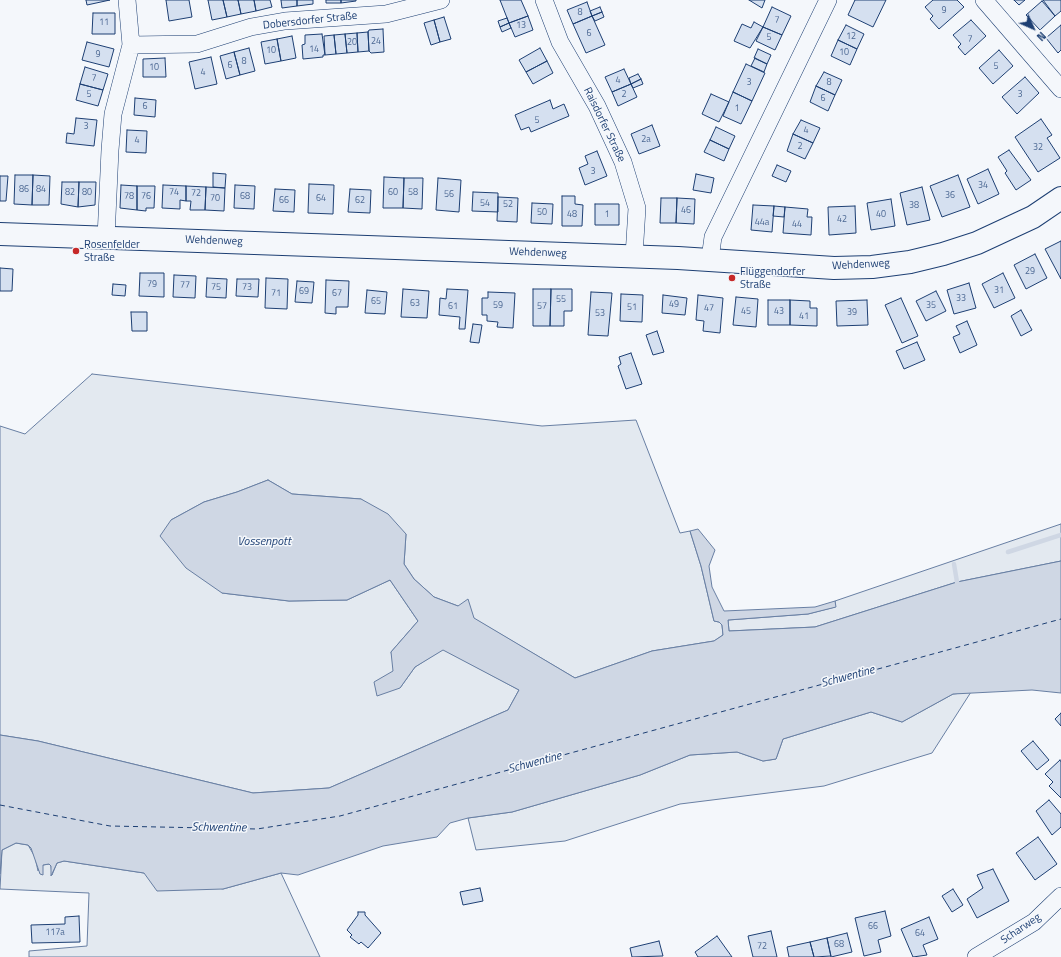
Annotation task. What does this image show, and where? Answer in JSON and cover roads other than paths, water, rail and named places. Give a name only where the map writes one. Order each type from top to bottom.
[{"type":"main road","name":"Wehdenweg","points":[[0,234],[710,259],[834,268],[872,267],[910,262],[978,243],[1033,217],[1061,198]]},
{"type":"street","points":[[106,238],[113,114],[131,45],[127,0]]},
{"type":"street","name":"Dobersdorfer Straße","points":[[131,45],[197,44],[251,27],[285,21],[386,14],[442,0]]},
{"type":"street","name":"Raisdorfer Straße","points":[[544,0],[560,42],[597,106],[622,162],[637,208],[634,256]]},
{"type":"street","points":[[710,259],[713,237],[828,0]]},
{"type":"street","points":[[984,0],[1061,89]]},
{"type":"street","name":"Scharweg","points":[[976,957],[1034,922],[1061,896]]},
{"type":"water","points":[[268,480],[292,494],[361,499],[388,514],[406,534],[404,564],[414,579],[434,597],[458,606],[468,599],[474,618],[575,678],[652,651],[714,641],[723,635],[722,625],[719,622],[714,621],[701,566],[690,531],[698,529],[715,550],[709,566],[712,587],[724,611],[815,607],[835,601],[836,607],[808,614],[728,620],[729,631],[815,627],[957,582],[1061,561],[1061,693],[1032,690],[953,694],[902,722],[871,712],[783,739],[776,759],[763,761],[737,752],[690,755],[640,775],[512,812],[468,818],[450,823],[437,837],[383,846],[298,875],[281,873],[223,889],[157,891],[144,873],[64,861],[57,863],[51,876],[51,866],[49,864],[43,865],[43,875],[40,874],[31,848],[28,845],[16,843],[2,850],[0,874],[0,735],[38,741],[253,793],[329,788],[508,710],[519,690],[443,650],[415,667],[400,688],[377,696],[374,682],[393,671],[391,652],[418,621],[390,580],[347,600],[289,601],[222,593],[186,568],[160,536],[171,520],[204,502],[237,492]]},
{"type":"waterway","points":[[1008,552],[1061,535]]},
{"type":"waterway","points":[[954,564],[957,582]]},
{"type":"place","name":"Rosenfelder Straße","points":[[76,251]]},
{"type":"place","name":"Flüggendorfer Straße","points":[[732,278]]},
{"type":"water label","name":"Vossenpott","points":[[264,542]]},
{"type":"water label","name":"Schwentine","points":[[848,677]]},
{"type":"water label","name":"Schwentine","points":[[535,763]]},
{"type":"water label","name":"Schwentine","points":[[219,828]]}]
